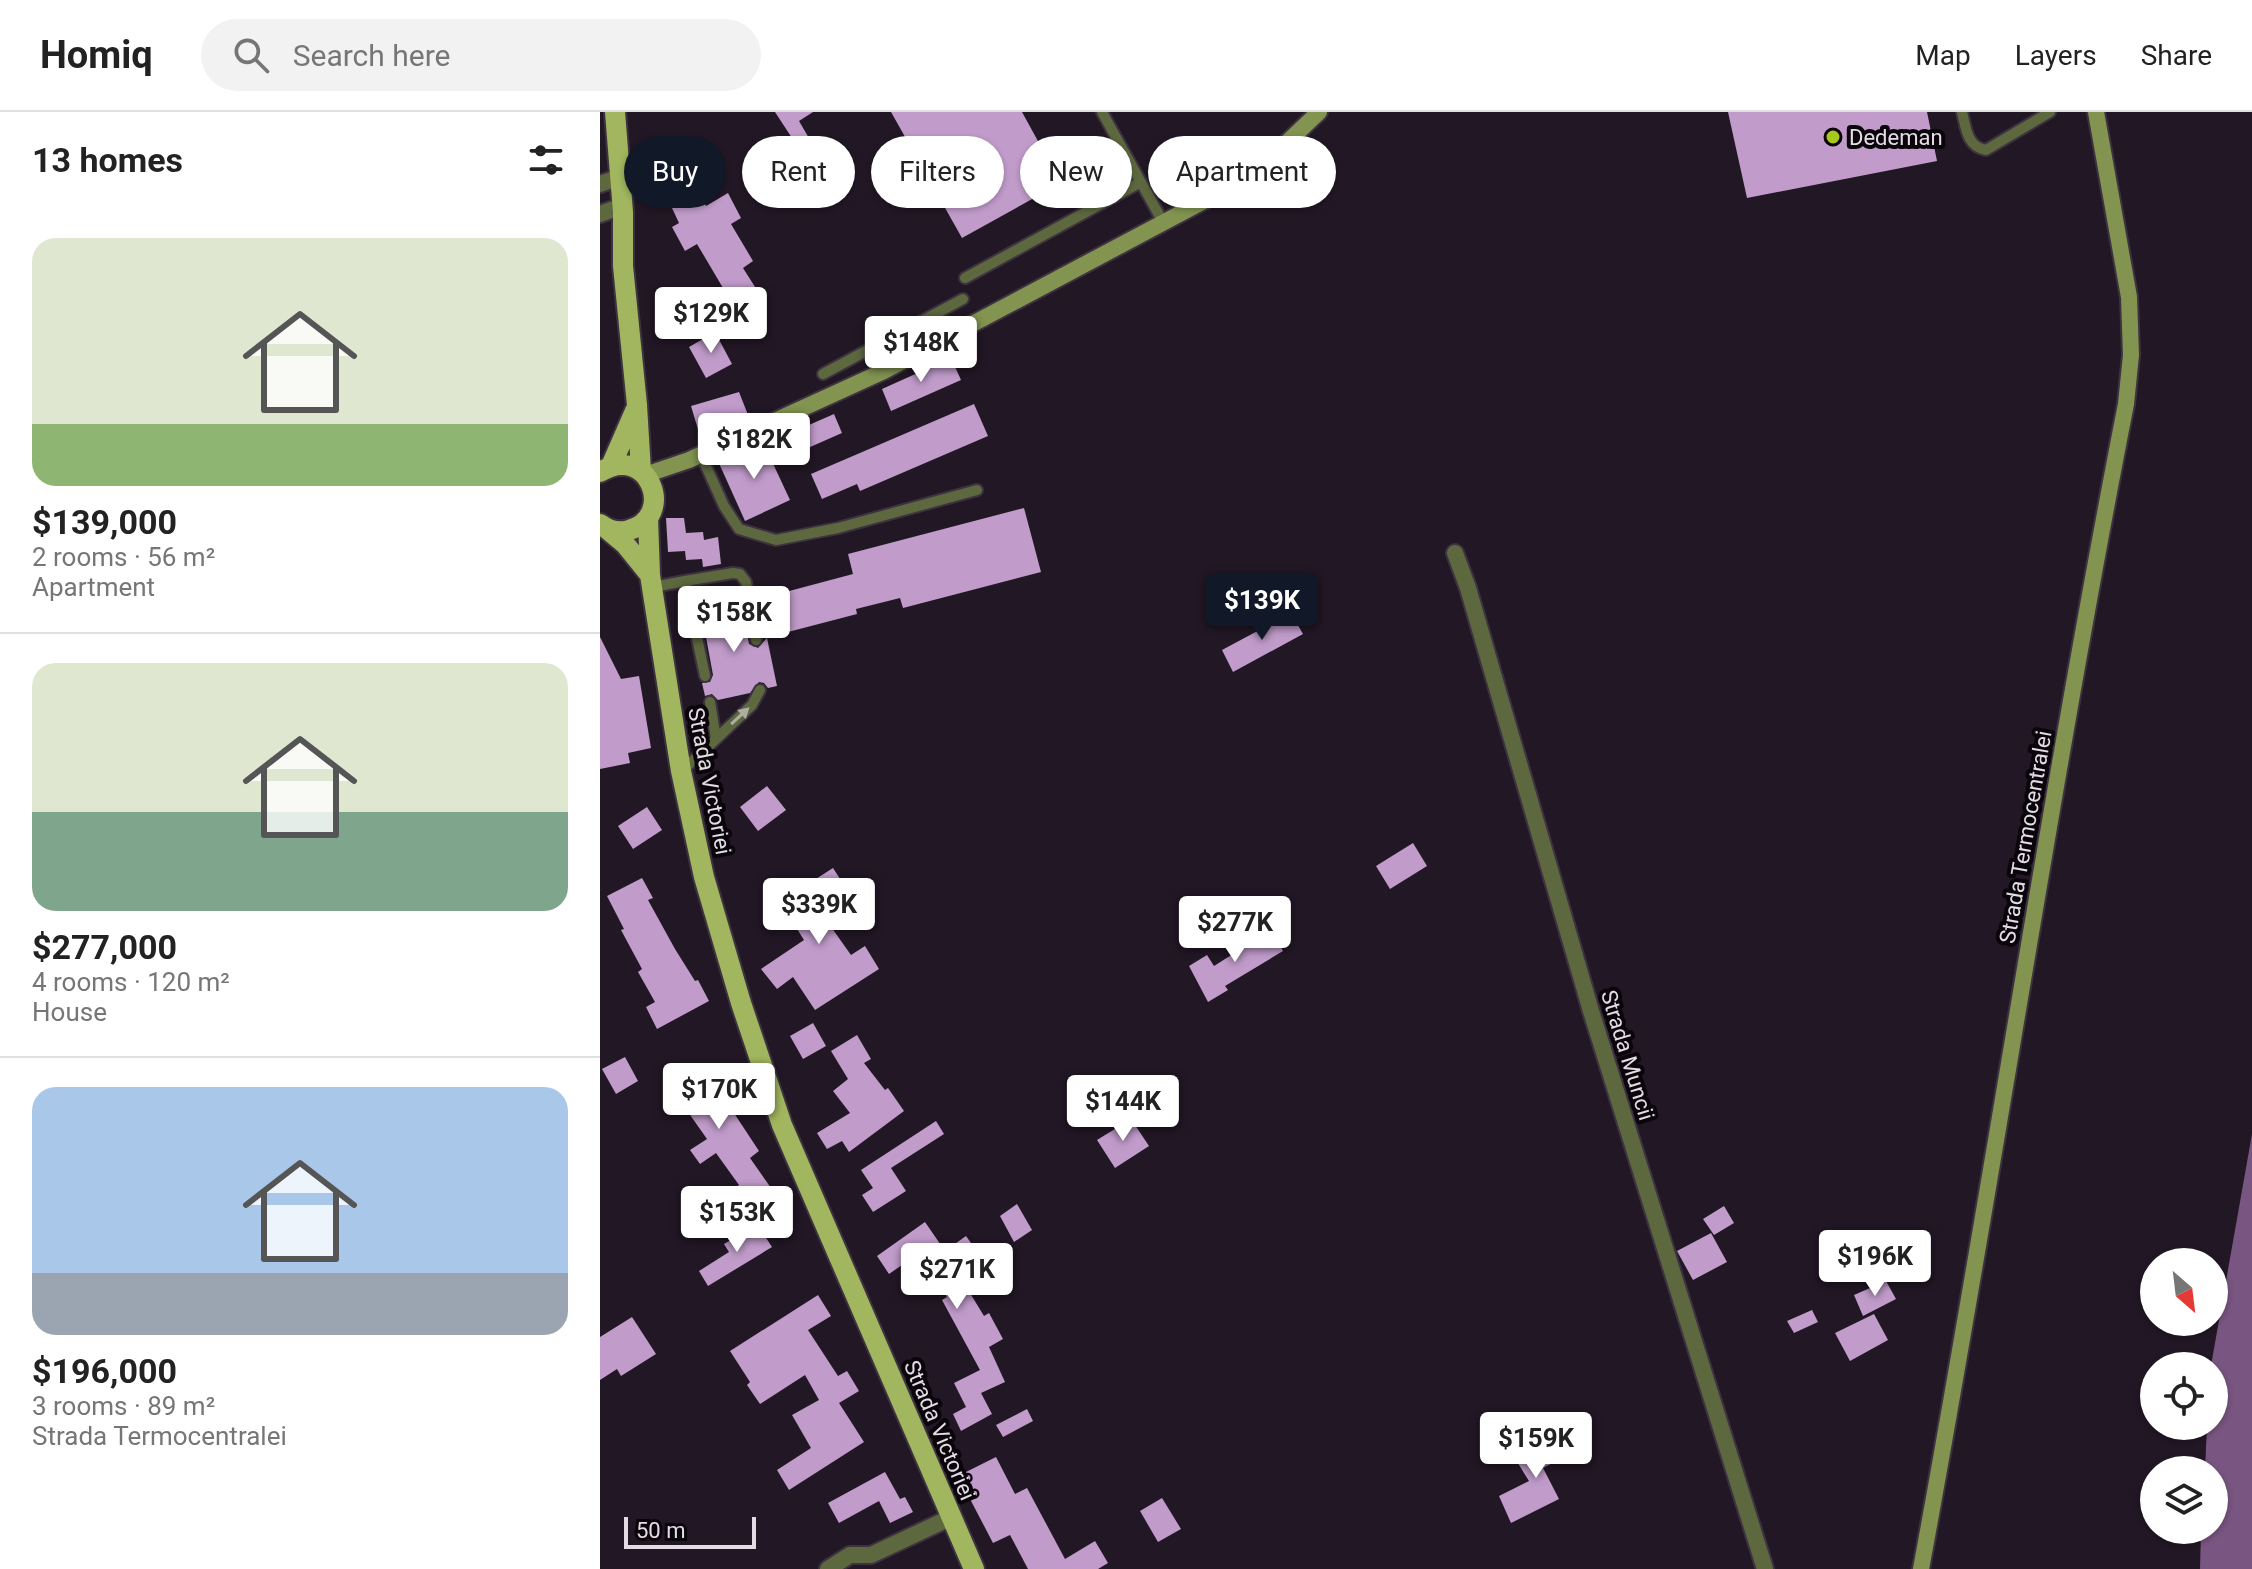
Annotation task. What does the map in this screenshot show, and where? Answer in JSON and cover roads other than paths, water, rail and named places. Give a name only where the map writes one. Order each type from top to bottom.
[{"type":"main road","name":"Strada Victoriei","points":[[615,112],[623,266],[637,405],[647,479],[654,501],[648,518],[652,581],[681,771],[704,877],[774,1106],[974,1569]]},
{"type":"main road","points":[[605,469],[637,405]]},
{"type":"main road","points":[[605,469],[621,464],[647,479]]},
{"type":"main road","points":[[603,526],[617,532],[628,531],[648,518]]},
{"type":"main road","points":[[603,526],[625,544],[652,581]]},
{"type":"street","points":[[647,479],[884,371],[1237,182],[1276,153],[1319,112]]},
{"type":"street","name":"Strada Termocentralei","points":[[1921,1569],[1969,1314],[2053,794],[2126,404],[2131,355],[2129,297],[2096,112]]},
{"type":"street","points":[[600,184],[620,177]]},
{"type":"street","points":[[600,214],[622,206]]},
{"type":"street","name":"Strada Muncii","points":[[1455,553],[1468,588],[1591,1011],[1765,1569]]},
{"type":"street","points":[[828,1569],[850,1555],[871,1555],[952,1517]]},
{"type":"lane","points":[[1102,112],[1163,222]]},
{"type":"lane","points":[[1962,112],[1971,143],[1977,149],[1986,150],[2050,112]]},
{"type":"lane","points":[[965,278],[1141,182]]},
{"type":"lane","points":[[823,374],[963,299]]},
{"type":"lane","points":[[695,457],[739,529],[776,540],[838,528],[977,490]]},
{"type":"lane","points":[[652,581],[685,581],[740,574],[746,582],[756,640]]},
{"type":"lane","points":[[685,581],[705,676]]},
{"type":"lane","points":[[681,771],[752,705],[760,690]]},
{"type":"lane","points":[[710,702],[716,739]]},
{"type":"place","name":"Dedeman","points":[[1833,137]]}]
